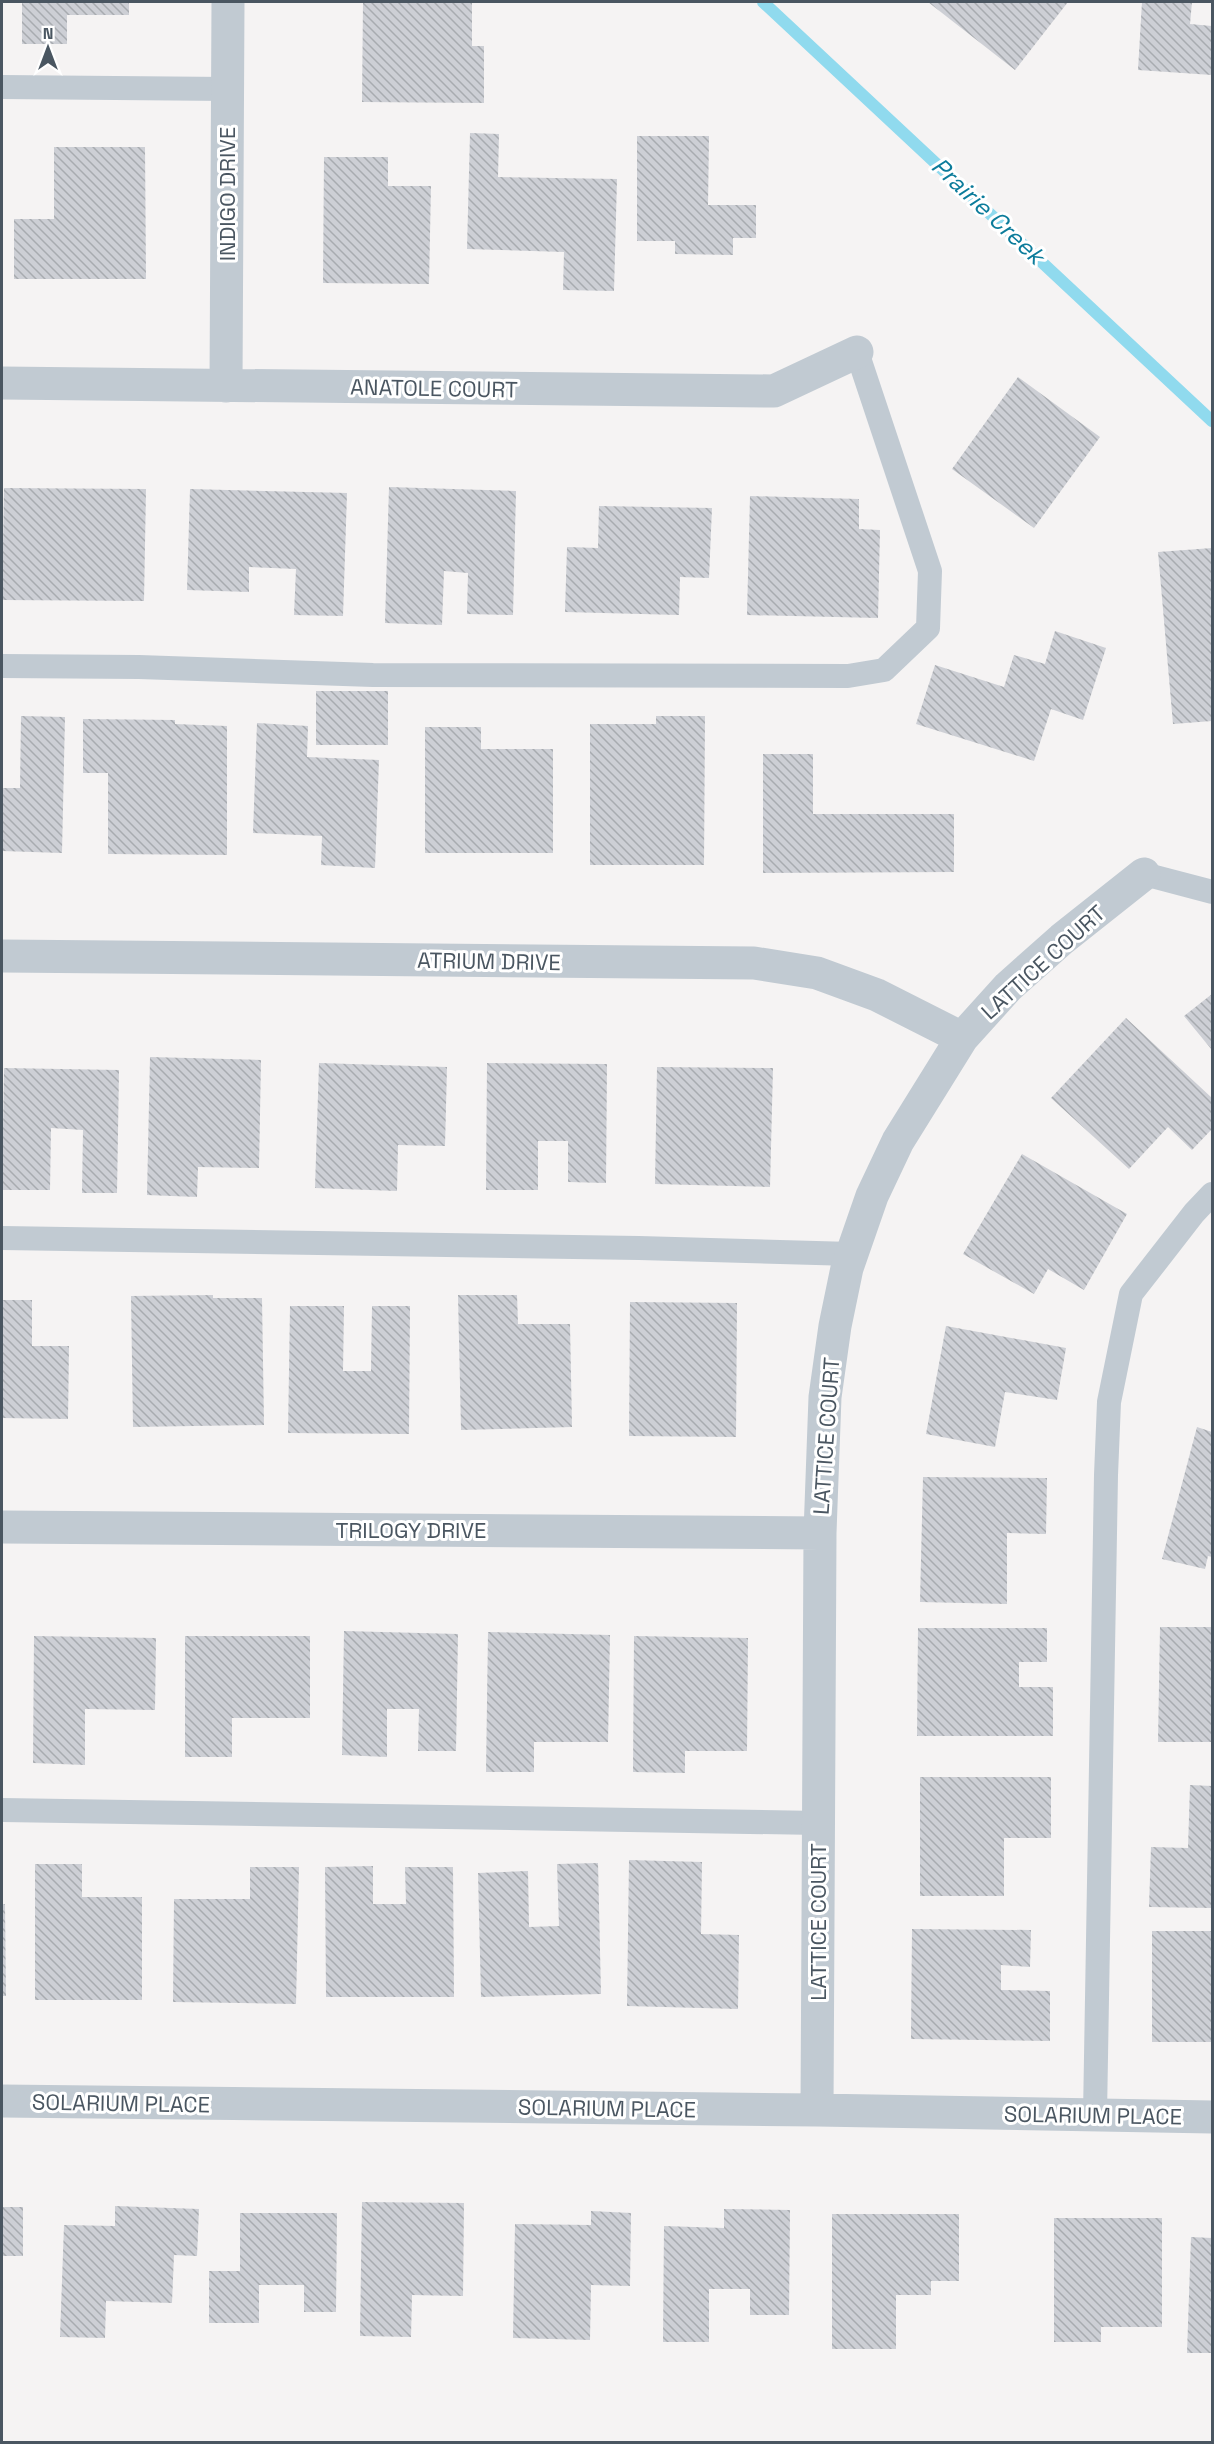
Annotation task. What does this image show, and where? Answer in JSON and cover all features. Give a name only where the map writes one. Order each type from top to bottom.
[{"type":"street","name":"INDIGO DRIVE","points":[[226,386],[228,2]]},
{"type":"street","name":"ANATOLE COURT","points":[[2,383],[774,391],[857,352]]},
{"type":"street","name":"LATTICE COURT","points":[[817,2110],[820,1533],[825,1397],[835,1326],[852,1254],[872,1196],[898,1141],[962,1038],[1008,987],[1062,939],[1144,874]]},
{"type":"street","name":"ATRIUM DRIVE","points":[[2,956],[754,963],[817,973],[877,995],[962,1038]]},
{"type":"street","name":"TRILOGY DRIVE","points":[[2,1527],[820,1533]]},
{"type":"street","name":"SOLARIUM PLACE","points":[[2,2101],[1212,2117]]},
{"type":"lane","points":[[2,87],[228,88]]},
{"type":"lane","points":[[2,666],[139,667],[397,675],[848,676],[884,670],[928,628],[930,571],[857,352]]},
{"type":"lane","points":[[1144,874],[1212,892]]},
{"type":"lane","points":[[1095,2115],[1109,1402],[1131,1294],[1194,1213],[1212,1194]]},
{"type":"lane","points":[[2,1238],[639,1248],[852,1254]]},
{"type":"lane","points":[[2,1810],[819,1823]]},
{"type":"building","points":[[22,2],[129,2],[129,15],[67,15],[67,44],[22,44]]},
{"type":"building","points":[[363,2],[472,2],[472,46],[484,46],[484,103],[362,102]]},
{"type":"building","points":[[928,2],[1068,2],[1015,70]]},
{"type":"building","points":[[1142,2],[1192,2],[1190,24],[1212,26],[1212,75],[1138,70]]},
{"type":"building","points":[[470,133],[499,134],[498,177],[617,179],[614,291],[563,290],[564,252],[467,249]]},
{"type":"building","points":[[637,136],[709,136],[708,205],[756,205],[756,238],[733,238],[733,255],[675,254],[675,241],[637,241]]},
{"type":"building","points":[[54,147],[145,147],[146,279],[14,279],[14,219],[54,219]]},
{"type":"building","points":[[324,157],[388,157],[388,186],[431,186],[429,284],[323,283]]},
{"type":"building","points":[[1018,377],[1100,437],[1034,528],[952,469]]},
{"type":"building","points":[[389,487],[516,491],[513,615],[467,614],[468,573],[444,571],[442,625],[385,623]]},
{"type":"building","points":[[4,488],[146,489],[144,601],[2,600]]},
{"type":"building","points":[[190,489],[347,493],[343,616],[294,615],[296,569],[249,567],[249,592],[187,590]]},
{"type":"building","points":[[750,496],[859,499],[859,529],[880,530],[878,618],[747,615]]},
{"type":"building","points":[[599,506],[712,508],[709,578],[680,577],[679,615],[565,612],[567,547],[598,548]]},
{"type":"building","points":[[1212,548],[1212,721],[1173,724],[1158,552]]},
{"type":"building","points":[[1055,631],[1106,648],[1083,720],[1051,709],[1034,761],[916,724],[935,665],[1004,687],[1014,655],[1045,664]]},
{"type":"building","points":[[316,691],[388,691],[388,745],[316,745]]},
{"type":"building","points":[[21,716],[65,717],[62,853],[2,851],[2,788],[20,788]]},
{"type":"building","points":[[656,716],[705,716],[704,865],[590,865],[590,724],[656,724]]},
{"type":"building","points":[[83,719],[175,720],[175,724],[227,726],[227,855],[108,854],[108,773],[83,773]]},
{"type":"building","points":[[257,723],[308,726],[307,757],[379,760],[375,868],[321,865],[322,836],[253,833]]},
{"type":"building","points":[[425,727],[481,727],[481,749],[553,749],[553,853],[425,853]]},
{"type":"building","points":[[763,754],[813,754],[813,814],[954,814],[954,872],[763,873]]},
{"type":"building","points":[[1212,994],[1212,1050],[1184,1016]]},
{"type":"building","points":[[1126,1018],[1212,1098],[1212,1129],[1192,1150],[1168,1127],[1129,1169],[1051,1098]]},
{"type":"building","points":[[150,1057],[261,1060],[259,1168],[198,1167],[197,1197],[147,1195]]},
{"type":"building","points":[[319,1063],[447,1067],[445,1146],[398,1145],[397,1191],[315,1188]]},
{"type":"building","points":[[487,1063],[607,1064],[606,1183],[568,1182],[568,1141],[538,1141],[538,1190],[486,1190]]},
{"type":"building","points":[[657,1067],[773,1068],[770,1187],[655,1184]]},
{"type":"building","points":[[4,1068],[119,1070],[117,1193],[82,1193],[83,1130],[51,1128],[50,1190],[2,1190]]},
{"type":"building","points":[[1022,1154],[1127,1214],[1084,1290],[1048,1269],[1034,1294],[963,1254]]},
{"type":"building","points":[[213,1295],[213,1298],[262,1298],[264,1425],[133,1427],[131,1296]]},
{"type":"building","points":[[458,1295],[517,1295],[518,1324],[570,1324],[572,1427],[461,1430]]},
{"type":"building","points":[[2,1300],[32,1300],[32,1346],[69,1346],[68,1419],[2,1418]]},
{"type":"building","points":[[630,1302],[737,1303],[736,1437],[629,1436]]},
{"type":"building","points":[[290,1306],[344,1306],[343,1371],[371,1371],[372,1306],[410,1306],[409,1434],[288,1433]]},
{"type":"building","points":[[946,1326],[1066,1348],[1057,1400],[1005,1392],[995,1447],[926,1434]]},
{"type":"building","points":[[1197,1427],[1212,1432],[1212,1557],[1208,1556],[1205,1569],[1162,1559]]},
{"type":"building","points":[[923,1477],[1047,1478],[1046,1534],[1007,1533],[1007,1604],[920,1602]]},
{"type":"building","points":[[1160,1627],[1212,1627],[1212,1742],[1158,1742]]},
{"type":"building","points":[[918,1628],[1047,1628],[1047,1662],[1019,1662],[1019,1687],[1053,1687],[1053,1736],[917,1736]]},
{"type":"building","points":[[344,1631],[458,1634],[456,1751],[418,1751],[419,1709],[387,1709],[387,1757],[342,1755]]},
{"type":"building","points":[[488,1632],[610,1635],[608,1742],[534,1742],[534,1772],[486,1772]]},
{"type":"building","points":[[34,1636],[156,1638],[155,1710],[85,1709],[85,1765],[33,1763]]},
{"type":"building","points":[[185,1636],[310,1636],[310,1718],[232,1718],[232,1757],[185,1757]]},
{"type":"building","points":[[634,1636],[748,1638],[747,1751],[685,1751],[685,1773],[633,1772]]},
{"type":"building","points":[[920,1777],[1051,1777],[1051,1838],[1004,1838],[1004,1896],[920,1896]]},
{"type":"building","points":[[1190,1785],[1212,1786],[1212,1908],[1149,1907],[1151,1847],[1188,1848]]},
{"type":"building","points":[[629,1860],[702,1862],[701,1934],[739,1935],[738,2009],[627,2006]]},
{"type":"building","points":[[598,1863],[601,1994],[481,1997],[478,1873],[528,1871],[529,1927],[559,1926],[557,1864]]},
{"type":"building","points":[[35,1864],[82,1864],[82,1897],[142,1897],[142,2000],[35,2000]]},
{"type":"building","points":[[373,1866],[373,1904],[406,1904],[405,1867],[453,1867],[454,1997],[326,1997],[325,1867]]},
{"type":"building","points":[[250,1867],[299,1867],[296,2004],[173,2002],[174,1899],[250,1899]]},
{"type":"building","points":[[2,1904],[5,1904],[6,1996],[2,1996]]},
{"type":"building","points":[[912,1929],[1031,1930],[1030,1967],[1001,1965],[1001,1990],[1050,1991],[1050,2041],[911,2039]]},
{"type":"building","points":[[1152,1931],[1212,1931],[1212,2042],[1152,2042]]},
{"type":"building","points":[[362,2202],[464,2203],[463,2296],[412,2295],[411,2337],[360,2336]]},
{"type":"building","points":[[115,2206],[199,2209],[197,2256],[174,2255],[172,2303],[106,2301],[105,2338],[60,2337],[64,2225],[115,2226]]},
{"type":"building","points":[[2,2207],[23,2207],[23,2256],[2,2256]]},
{"type":"building","points":[[724,2209],[790,2210],[789,2315],[750,2315],[750,2289],[709,2289],[709,2342],[663,2342],[664,2226],[724,2228]]},
{"type":"building","points":[[591,2211],[631,2213],[630,2286],[591,2285],[590,2340],[513,2338],[515,2224],[591,2225]]},
{"type":"building","points":[[240,2213],[337,2213],[336,2312],[304,2312],[304,2285],[259,2285],[259,2323],[209,2323],[209,2271],[240,2271]]},
{"type":"building","points":[[832,2214],[959,2214],[959,2281],[931,2281],[931,2295],[896,2295],[896,2349],[832,2349]]},
{"type":"building","points":[[1054,2218],[1162,2218],[1162,2327],[1101,2327],[1101,2342],[1054,2342]]},
{"type":"building","points":[[1191,2237],[1212,2238],[1212,2353],[1187,2353]]},
{"type":"waterway","name":"Prairie Creek","points":[[763,2],[1212,421]]}]
